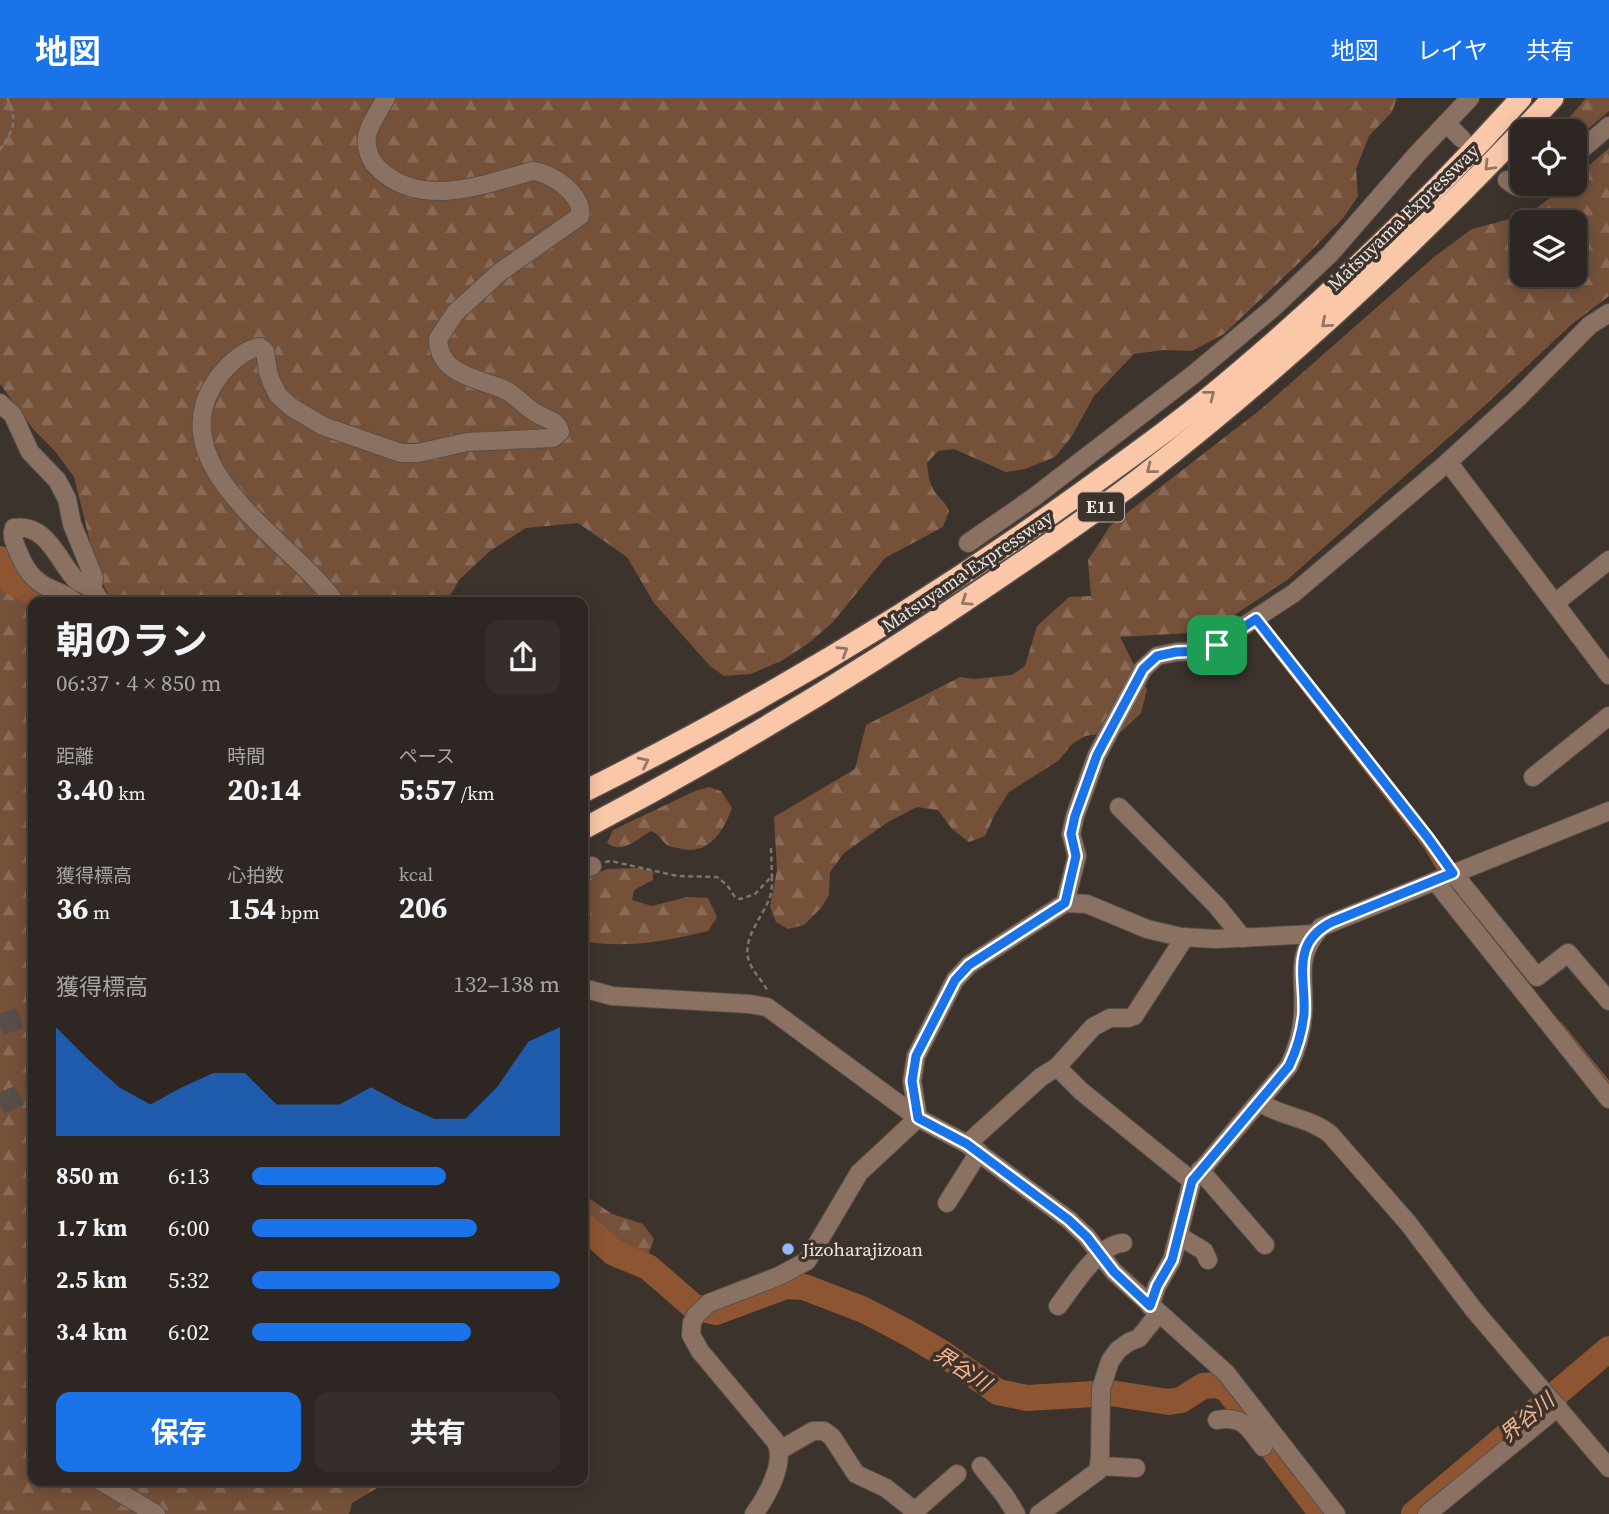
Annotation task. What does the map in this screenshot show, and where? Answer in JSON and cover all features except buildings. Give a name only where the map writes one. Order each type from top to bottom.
[{"type":"highway","name":"Matsuyama Expressway","points":[[588,790],[663,752],[824,662],[913,608],[1006,547],[1124,462],[1235,375],[1328,293],[1428,197],[1521,98]]},
{"type":"highway","name":"Matsuyama Expressway","points":[[588,826],[840,683],[1074,527],[1141,477],[1197,434],[1329,321],[1443,213],[1553,98]]},
{"type":"street","points":[[331,597],[312,574],[225,486],[203,445],[201,424],[205,399],[218,377],[238,358],[260,346],[265,351],[268,372],[278,395],[291,407],[323,426],[401,453],[418,453],[467,442],[553,438],[560,432],[555,423],[536,413],[510,393],[470,379],[445,363],[440,355],[438,339],[455,313],[500,272],[580,216],[579,204],[560,181],[540,171],[464,190],[443,191],[428,191],[391,177],[374,164],[366,145],[367,132],[386,98]]},
{"type":"street","points":[[968,543],[1033,498],[1194,374],[1273,308],[1330,254],[1470,98]]},
{"type":"street","points":[[1446,124],[1462,139]]},
{"type":"street","points":[[1587,145],[1609,126]]},
{"type":"street","points":[[1065,903],[1076,856],[1071,834],[1075,816],[1097,755],[1143,669],[1157,656],[1206,651],[1294,593],[1448,462],[1519,397],[1590,325],[1609,313]]},
{"type":"street","points":[[0,403],[13,415],[30,452],[57,480],[67,499],[72,524],[94,578],[97,595]]},
{"type":"street","points":[[1448,462],[1609,675]]},
{"type":"street","points":[[69,597],[38,583],[28,571],[15,544],[12,534],[14,528],[30,529],[43,538],[59,553],[79,583],[97,595]]},
{"type":"street","points":[[1555,603],[1609,560]]},
{"type":"street","points":[[1533,777],[1609,716]]},
{"type":"street","points":[[1119,807],[1216,905],[1243,938]]},
{"type":"street","points":[[1039,1514],[1098,1471],[1101,1393],[1110,1362],[1118,1350],[1139,1338],[1155,1309],[1157,1286],[1169,1267],[1196,1175],[1289,1066],[1302,1034],[1302,958],[1315,934],[1321,927],[1332,922],[1609,811]]},
{"type":"street","points":[[1444,877],[1537,977],[1568,953],[1609,1001]]},
{"type":"street","points":[[1444,877],[1609,1099]]},
{"type":"street","points":[[918,1118],[912,1081],[916,1056],[955,980],[969,965],[1065,903],[1087,904],[1147,929],[1185,937],[1216,939],[1315,934]]},
{"type":"street","points":[[947,1203],[973,1148],[1041,1077],[1057,1067],[1093,1027],[1110,1018],[1134,1016],[1185,937]]},
{"type":"street","points":[[588,989],[612,996],[767,1007],[918,1118],[973,1148],[1069,1220],[1087,1237],[1114,1272],[1218,1366],[1247,1415],[1336,1514]]},
{"type":"street","points":[[1057,1067],[1081,1091],[1196,1175],[1265,1245]]},
{"type":"street","points":[[1259,1102],[1269,1109],[1320,1126],[1330,1134],[1408,1223],[1474,1310],[1609,1468]]},
{"type":"street","points":[[754,1514],[778,1466],[780,1450],[776,1441],[700,1350],[691,1335],[692,1323],[696,1315],[709,1303],[779,1276],[807,1261],[859,1173],[918,1118]]},
{"type":"street","points":[[1179,1236],[1203,1251],[1208,1260]]},
{"type":"street","points":[[1058,1306],[1099,1254],[1115,1243],[1122,1243]]},
{"type":"street","points":[[1427,1514],[1554,1401]]},
{"type":"street","points":[[1217,1420],[1247,1415]]},
{"type":"street","points":[[1247,1415],[1247,1426],[1263,1447]]},
{"type":"street","points":[[780,1450],[813,1431],[824,1431],[832,1437],[856,1474],[886,1488],[915,1511],[957,1474]]},
{"type":"street","points":[[981,1466],[1016,1514]]},
{"type":"street","points":[[1100,1466],[1136,1468]]},
{"type":"street","points":[[109,1486],[156,1514]]},
{"type":"path","points":[[0,150],[13,130],[13,110],[7,98]]},
{"type":"path","points":[[1256,619],[1428,838],[1444,877]]},
{"type":"path","points":[[767,1007],[769,996],[748,960],[747,948],[772,892],[771,848]]},
{"type":"path","points":[[588,867],[611,861],[677,876],[717,877],[740,899],[755,894],[772,876]]},
{"type":"green space","points":[[0,98],[1397,98],[1392,112],[1369,136],[1356,169],[1358,196],[1344,217],[1224,334],[1192,351],[1163,350],[1134,354],[1094,396],[1072,436],[1055,457],[1025,469],[1006,472],[954,449],[938,451],[927,463],[931,485],[949,511],[943,527],[885,558],[833,622],[809,643],[783,660],[751,674],[724,676],[710,666],[654,603],[627,557],[578,523],[526,528],[490,551],[460,579],[449,597],[110,597],[98,574],[74,477],[55,451],[33,429],[0,384]]},
{"type":"green space","points":[[1586,98],[1609,98],[1609,111],[1587,130],[1587,119],[1568,119]]},
{"type":"green space","points":[[1609,148],[1609,296],[1572,324],[1482,408],[1287,580],[1209,632],[1120,637],[1147,690],[1141,713],[1122,731],[1085,736],[1072,744],[1058,761],[1009,792],[985,836],[969,842],[952,829],[938,810],[917,807],[888,822],[844,853],[830,872],[829,895],[821,908],[804,925],[788,929],[776,922],[770,907],[777,870],[774,817],[855,769],[866,725],[960,677],[974,679],[1012,675],[1025,666],[1037,626],[1069,597],[1091,596],[1088,560],[1110,526],[1260,410],[1434,257],[1472,229],[1510,219],[1510,287],[1587,287],[1587,210],[1534,210],[1552,196],[1587,196],[1587,167]]},
{"type":"green space","points":[[0,586],[11,595],[28,600],[28,1486],[381,1486],[352,1503],[349,1514],[0,1514]]},
{"type":"green space","points":[[709,787],[721,791],[732,808],[719,834],[705,846],[688,850],[672,847],[651,831],[624,847],[607,843],[613,830]]},
{"type":"green space","points":[[636,868],[653,871],[653,880],[634,890],[632,900],[652,906],[687,897],[708,898],[717,917],[708,931],[677,938],[646,943],[588,942],[588,876],[608,869]]},
{"type":"green space","points":[[588,1197],[612,1214],[643,1224],[654,1239],[649,1253],[638,1258],[588,1247]]},
{"type":"waterway","name":"界谷川","points":[[0,559],[12,582],[44,597]]},
{"type":"waterway","points":[[1257,629],[1426,847],[1442,874]]},
{"type":"waterway","points":[[1560,1024],[1609,1084]]},
{"type":"waterway","name":"界谷川","points":[[588,1230],[614,1253],[648,1267],[694,1307],[716,1312],[786,1286],[804,1287],[864,1310],[908,1333],[998,1392],[1027,1398],[1110,1393],[1169,1402],[1181,1400],[1203,1386],[1217,1385],[1227,1389],[1322,1514]]},
{"type":"waterway","name":"界谷川","points":[[1414,1514],[1609,1349]]},
{"type":"tunnel","points":[[0,1025],[28,1015]]},
{"type":"tunnel","points":[[0,1104],[28,1091]]},
{"type":"place","name":"Jizoharajizoan","points":[[788,1249]]},
{"type":"route","points":[[1256,619],[1453,873],[1332,922],[1321,927],[1315,934],[1302,958],[1302,1034],[1289,1066],[1192,1181],[1172,1260],[1157,1286],[1150,1306],[1114,1272],[1087,1237],[1069,1220],[967,1144],[918,1118],[912,1081],[916,1056],[955,980],[969,965],[1065,903],[1076,856],[1071,834],[1075,816],[1097,755],[1143,669],[1157,656],[1206,651],[1217,645],[1256,619]]}]
